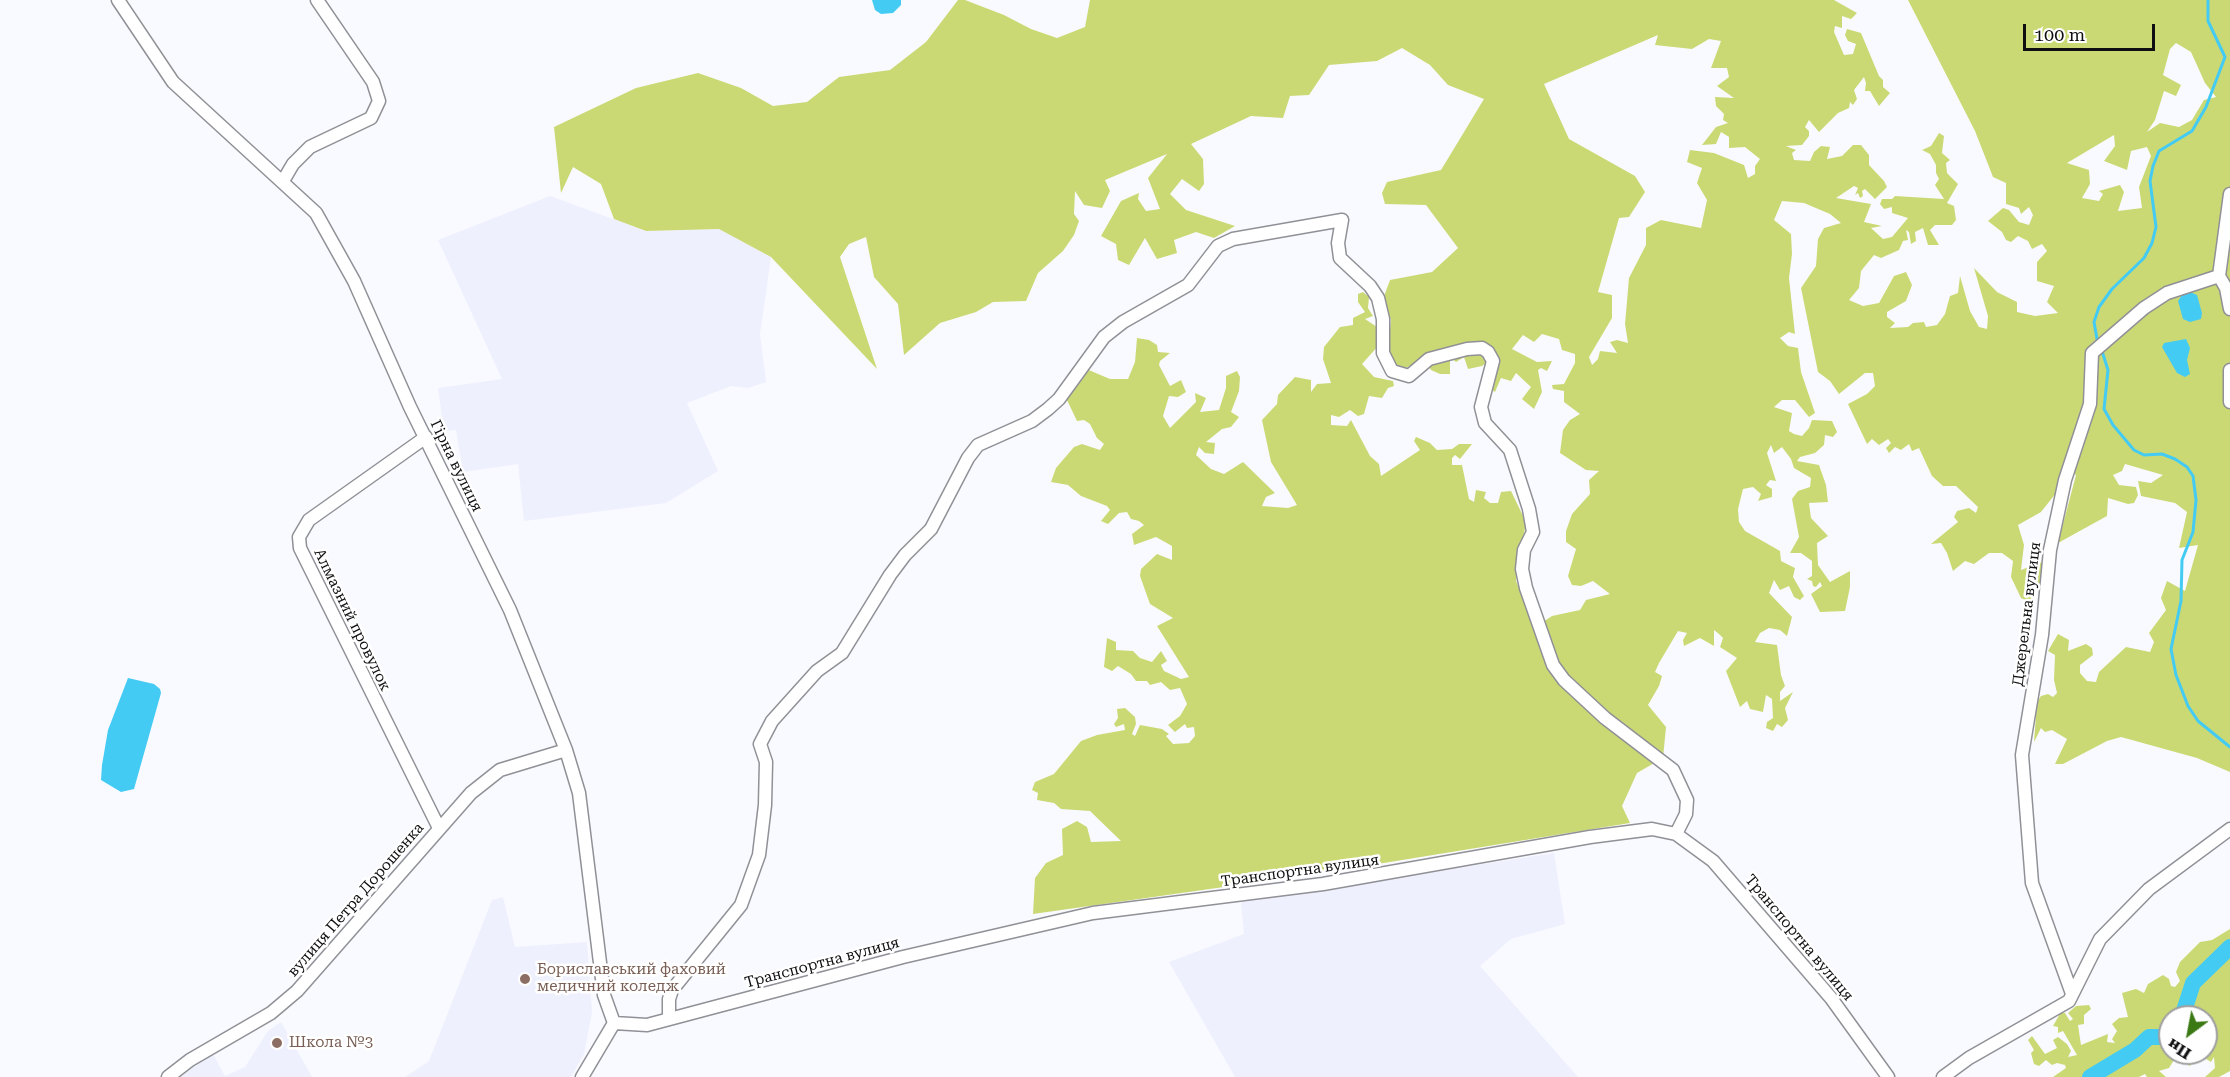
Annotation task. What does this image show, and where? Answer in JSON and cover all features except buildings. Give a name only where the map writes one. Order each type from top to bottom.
[{"type":"street","name":"Гірна вулиця","points":[[118,0],[173,82],[316,213],[354,281],[510,610],[566,750],[579,793],[604,995],[614,1023]]},
{"type":"street","points":[[283,181],[293,164],[310,147],[371,118],[379,101],[373,82],[317,0]]},
{"type":"street","points":[[2230,194],[2219,276],[2226,288],[2230,309]]},
{"type":"street","points":[[669,1019],[669,999],[672,990],[741,905],[759,855],[765,805],[766,762],[760,744],[772,721],[817,671],[842,653],[890,575],[905,555],[931,529],[968,458],[978,445],[1032,421],[1048,410],[1059,399],[1104,337],[1123,322],[1188,285],[1218,246],[1233,239],[1342,220],[1338,243],[1340,258],[1370,286],[1378,298],[1383,319],[1383,352],[1392,371],[1409,376],[1428,359],[1467,349],[1482,348],[1493,361],[1481,407],[1485,423],[1510,450],[1529,509],[1533,532],[1524,550],[1522,569],[1526,588],[1553,665],[1564,680],[1605,718],[1673,770],[1687,800],[1686,814],[1676,834]]},
{"type":"street","name":"Джерельна вулиця","points":[[2071,991],[2032,883],[2022,755],[2042,635],[2050,549],[2065,480],[2090,404],[2092,354],[2144,308],[2167,293],[2219,276]]},
{"type":"street","points":[[2230,370],[2230,402]]},
{"type":"street","name":"Алмазний провулок","points":[[426,437],[309,520],[299,537],[300,548],[439,828]]},
{"type":"street","name":"вулиця Петра Дорошенка","points":[[168,1077],[199,1054],[271,1013],[297,991],[471,792],[500,770],[566,750]]},
{"type":"street","points":[[1943,1077],[1969,1058],[2069,1001],[2071,991],[2100,939],[2149,889],[2230,829]]},
{"type":"street","name":"Транспортна вулиця","points":[[614,1023],[647,1025],[903,957],[1093,913],[1323,884],[1636,830],[1663,830],[1676,834],[1705,853],[1746,896],[1831,998],[1888,1077]]},
{"type":"street","points":[[582,1077],[614,1023]]},
{"type":"shaded area","points":[[550,196],[646,231],[719,229],[771,257],[760,334],[766,382],[748,388],[731,386],[687,403],[718,471],[666,503],[524,521],[518,464],[463,472],[456,430],[444,431],[438,388],[502,379],[438,240]]},
{"type":"shaded area","points":[[1554,853],[1565,924],[1511,939],[1480,966],[1578,1077],[1235,1077],[1169,962],[1244,934],[1241,902]]},
{"type":"shaded area","name":"Бориславський фаховий медичний коледж","points":[[503,897],[515,947],[587,942],[592,1012],[584,1054],[571,1077],[405,1077],[429,1061],[492,900]]},
{"type":"shaded area","name":"Школа №3","points":[[281,1022],[312,1077],[180,1077],[213,1054],[225,1076],[245,1067],[268,1031]]},
{"type":"green space","points":[[958,0],[965,0],[1057,38],[1085,27],[1090,0],[1834,0],[1857,13],[1851,19],[1842,16],[1842,28],[1835,26],[1834,32],[1844,55],[1853,54],[1856,44],[1848,41],[1845,35],[1847,29],[1861,33],[1879,76],[1883,80],[1883,87],[1890,93],[1879,106],[1870,91],[1865,91],[1864,77],[1854,90],[1857,99],[1853,105],[1850,102],[1849,108],[1838,113],[1819,132],[1809,120],[1805,127],[1809,131],[1809,136],[1802,145],[1786,146],[1796,150],[1792,153],[1794,160],[1810,161],[1814,152],[1821,146],[1830,147],[1827,159],[1842,156],[1853,145],[1861,145],[1869,155],[1869,165],[1887,187],[1875,199],[1865,189],[1860,198],[1858,193],[1855,195],[1858,188],[1854,186],[1836,198],[1871,204],[1864,222],[1882,226],[1871,228],[1883,239],[1892,237],[1908,218],[1892,213],[1892,207],[1884,209],[1880,204],[1882,199],[1892,199],[1895,196],[1944,199],[1935,185],[1939,179],[1936,165],[1930,154],[1922,150],[1931,146],[1939,133],[1944,136],[1942,153],[1950,160],[1946,163],[1947,173],[1958,184],[1947,203],[1954,206],[1956,220],[1952,225],[1935,225],[1930,230],[1939,245],[1928,245],[1923,228],[1915,232],[1916,241],[1911,244],[1909,232],[1906,230],[1908,240],[1903,241],[1899,250],[1881,258],[1874,255],[1861,271],[1859,288],[1849,300],[1863,306],[1879,303],[1894,276],[1906,272],[1912,285],[1906,301],[1887,312],[1887,317],[1895,323],[1890,328],[1908,327],[1913,323],[1924,322],[1926,327],[1937,325],[1945,314],[1950,296],[1958,293],[1960,276],[1970,311],[1979,327],[1987,329],[1988,316],[1974,268],[1997,292],[2017,302],[2017,312],[2035,316],[2058,313],[2047,302],[2054,286],[2037,281],[2037,262],[2047,251],[2042,244],[2032,249],[2028,241],[2018,236],[2011,242],[2006,240],[2002,232],[1988,221],[2003,208],[2009,210],[2019,222],[2029,225],[2033,215],[2029,207],[2021,214],[2019,208],[2006,204],[2006,183],[1993,177],[1975,131],[1908,0],[2230,0],[2230,772],[2197,758],[2121,737],[2107,741],[2063,764],[2055,764],[2067,739],[2052,730],[2045,732],[2041,728],[2034,742],[2037,702],[2041,696],[2048,694],[2053,697],[2057,693],[2054,680],[2055,655],[2048,651],[2058,634],[2069,640],[2068,651],[2086,644],[2092,648],[2093,655],[2080,665],[2080,673],[2087,681],[2096,682],[2099,672],[2126,647],[2150,652],[2154,642],[2149,633],[2166,610],[2161,598],[2167,581],[2185,591],[2198,545],[2179,548],[2187,512],[2175,503],[2141,496],[2138,481],[2151,483],[2163,475],[2125,464],[2122,471],[2113,475],[2119,485],[2136,487],[2138,495],[2134,503],[2128,504],[2108,498],[2107,516],[2058,543],[2076,475],[2072,473],[2041,512],[2018,525],[2024,545],[2021,570],[2042,562],[2043,580],[2034,588],[2032,603],[2021,598],[2011,577],[2013,561],[2002,553],[1989,553],[1974,564],[1965,561],[1953,571],[1941,543],[1931,544],[1958,522],[1954,517],[1957,511],[1969,508],[1976,513],[1978,507],[1956,486],[1943,486],[1932,476],[1919,448],[1912,451],[1909,444],[1901,450],[1895,447],[1889,453],[1886,448],[1891,443],[1888,439],[1879,445],[1872,439],[1867,444],[1848,404],[1867,394],[1875,386],[1873,373],[1865,373],[1839,394],[1830,381],[1818,372],[1801,288],[1816,266],[1818,239],[1824,228],[1841,223],[1830,214],[1804,203],[1782,201],[1774,220],[1791,234],[1792,254],[1789,278],[1795,334],[1789,332],[1780,338],[1788,346],[1798,348],[1801,372],[1815,413],[1809,417],[1795,400],[1782,400],[1774,407],[1792,413],[1789,431],[1794,434],[1802,436],[1812,420],[1832,421],[1837,432],[1833,437],[1825,435],[1824,445],[1815,453],[1800,457],[1797,461],[1819,465],[1826,485],[1828,502],[1809,503],[1811,518],[1828,536],[1817,543],[1818,565],[1830,582],[1850,571],[1850,587],[1845,611],[1820,612],[1811,594],[1822,586],[1820,582],[1816,587],[1813,586],[1812,581],[1807,579],[1812,576],[1812,561],[1801,553],[1790,553],[1799,537],[1792,499],[1798,491],[1810,487],[1811,478],[1794,468],[1791,459],[1782,447],[1774,453],[1771,445],[1767,453],[1776,481],[1770,480],[1766,485],[1772,489],[1772,497],[1758,501],[1761,494],[1753,487],[1743,489],[1738,509],[1739,522],[1745,531],[1780,551],[1781,561],[1795,568],[1793,577],[1804,596],[1800,600],[1794,597],[1789,586],[1780,590],[1774,580],[1769,593],[1792,617],[1787,636],[1780,630],[1769,628],[1760,633],[1755,642],[1777,645],[1781,675],[1785,686],[1780,692],[1780,701],[1793,692],[1785,708],[1788,720],[1782,727],[1777,724],[1773,731],[1766,728],[1767,722],[1773,718],[1772,699],[1766,695],[1763,712],[1750,709],[1747,701],[1740,707],[1726,671],[1737,658],[1720,647],[1723,638],[1719,634],[1714,630],[1714,646],[1700,638],[1684,646],[1683,640],[1687,633],[1678,631],[1655,672],[1662,676],[1648,705],[1666,727],[1663,758],[1637,773],[1622,806],[1630,823],[1316,874],[1033,914],[1035,878],[1046,863],[1063,855],[1062,829],[1077,821],[1087,827],[1091,842],[1121,841],[1090,811],[1061,809],[1054,803],[1037,800],[1038,793],[1032,790],[1035,782],[1054,774],[1081,741],[1097,735],[1125,730],[1124,724],[1116,727],[1114,724],[1118,718],[1117,709],[1125,708],[1135,717],[1136,724],[1132,734],[1135,736],[1140,725],[1162,729],[1169,734],[1166,736],[1173,744],[1189,743],[1195,736],[1194,727],[1187,728],[1185,724],[1175,732],[1168,725],[1180,716],[1187,704],[1180,688],[1170,690],[1161,682],[1150,685],[1147,681],[1136,681],[1131,674],[1118,666],[1112,671],[1104,667],[1107,638],[1116,642],[1116,650],[1133,651],[1140,658],[1152,662],[1161,651],[1167,661],[1161,665],[1164,671],[1181,679],[1189,677],[1157,626],[1173,618],[1150,604],[1140,576],[1141,569],[1157,554],[1172,560],[1172,546],[1156,537],[1134,545],[1132,534],[1144,525],[1139,521],[1131,519],[1127,512],[1119,513],[1108,524],[1101,521],[1110,510],[1107,506],[1081,496],[1068,485],[1051,482],[1056,468],[1074,447],[1082,444],[1100,450],[1104,444],[1097,438],[1090,424],[1084,420],[1077,421],[1065,396],[1084,368],[1110,379],[1128,379],[1135,362],[1137,338],[1149,340],[1157,345],[1158,352],[1170,353],[1160,361],[1159,365],[1170,386],[1181,380],[1186,392],[1178,397],[1169,396],[1163,416],[1170,428],[1196,402],[1195,393],[1206,398],[1200,412],[1219,410],[1226,388],[1226,376],[1237,371],[1240,377],[1239,391],[1231,412],[1239,417],[1231,427],[1222,429],[1206,442],[1215,443],[1214,454],[1205,453],[1199,447],[1196,455],[1211,469],[1224,474],[1243,462],[1275,493],[1266,497],[1262,506],[1288,508],[1297,505],[1271,462],[1262,420],[1277,404],[1278,395],[1295,377],[1311,380],[1311,392],[1317,384],[1331,383],[1323,359],[1324,347],[1340,327],[1353,325],[1353,318],[1365,312],[1358,302],[1358,294],[1363,292],[1369,297],[1368,308],[1373,316],[1365,319],[1377,327],[1379,345],[1362,364],[1374,377],[1393,381],[1394,386],[1388,388],[1382,398],[1369,396],[1364,414],[1358,416],[1350,410],[1339,417],[1331,415],[1331,425],[1347,426],[1351,420],[1370,456],[1379,464],[1381,476],[1420,450],[1414,441],[1416,437],[1430,443],[1437,450],[1452,449],[1459,444],[1472,444],[1460,459],[1455,455],[1452,458],[1452,465],[1462,465],[1469,499],[1474,502],[1476,490],[1486,492],[1484,498],[1490,503],[1498,503],[1501,492],[1511,491],[1526,522],[1516,581],[1535,627],[1552,616],[1580,610],[1586,600],[1610,594],[1593,581],[1581,586],[1572,585],[1568,576],[1576,549],[1566,542],[1566,531],[1572,514],[1590,494],[1589,480],[1599,471],[1586,470],[1560,453],[1563,430],[1570,420],[1580,414],[1564,402],[1564,391],[1553,389],[1552,385],[1564,384],[1575,363],[1575,354],[1562,350],[1559,339],[1542,334],[1534,342],[1523,335],[1512,349],[1537,362],[1552,361],[1547,371],[1541,368],[1538,370],[1542,392],[1534,409],[1522,399],[1531,387],[1516,373],[1511,381],[1501,378],[1495,392],[1490,389],[1497,373],[1495,357],[1482,366],[1468,369],[1464,357],[1456,362],[1450,357],[1450,374],[1440,374],[1431,370],[1424,358],[1402,370],[1395,365],[1388,351],[1391,320],[1383,299],[1390,280],[1432,272],[1458,248],[1426,205],[1385,204],[1382,193],[1387,182],[1441,170],[1484,99],[1448,85],[1430,65],[1402,48],[1377,61],[1329,65],[1309,95],[1290,96],[1283,118],[1251,116],[1191,144],[1203,159],[1204,184],[1199,191],[1182,179],[1170,194],[1186,210],[1235,226],[1214,238],[1196,232],[1174,240],[1177,253],[1157,259],[1145,238],[1129,265],[1118,260],[1116,244],[1101,236],[1121,201],[1139,193],[1138,199],[1146,211],[1160,209],[1148,178],[1167,154],[1105,180],[1110,191],[1102,208],[1084,205],[1075,191],[1074,214],[1079,221],[1074,235],[1063,251],[1038,273],[1026,301],[993,302],[976,312],[940,323],[904,355],[898,304],[874,277],[866,237],[849,244],[840,257],[877,369],[771,257],[719,229],[646,231],[614,219],[601,184],[573,167],[561,193],[554,127],[636,88],[698,73],[741,88],[773,106],[807,102],[839,77],[890,70],[926,42]],"holes":[[[1658,35],[1655,45],[1692,49],[1709,39],[1721,41],[1711,68],[1727,68],[1729,77],[1717,86],[1734,98],[1715,97],[1716,106],[1724,114],[1723,120],[1728,123],[1716,127],[1702,145],[1716,144],[1721,132],[1729,137],[1729,148],[1745,147],[1760,159],[1755,166],[1755,174],[1748,178],[1744,165],[1714,153],[1690,150],[1687,162],[1702,168],[1697,183],[1707,200],[1701,228],[1661,220],[1646,228],[1646,245],[1629,278],[1625,324],[1628,343],[1617,340],[1610,342],[1617,353],[1600,351],[1598,359],[1592,365],[1589,357],[1612,318],[1612,295],[1598,292],[1619,218],[1629,217],[1645,192],[1635,176],[1569,139],[1544,84]],[[2176,43],[2191,52],[2205,83],[2216,97],[2204,100],[2192,120],[2179,127],[2160,123],[2147,132],[2155,120],[2164,91],[2176,96],[2181,85],[2163,75],[2170,49]],[[2114,135],[2115,146],[2104,161],[2127,170],[2131,151],[2147,147],[2151,156],[2139,187],[2142,208],[2118,211],[2124,192],[2120,185],[2099,191],[2103,194],[2099,201],[2082,198],[2090,184],[2089,170],[2067,163]]]},
{"type":"green space","points":[[2230,929],[2230,1071],[2219,1077],[2205,1077],[2215,1068],[2215,1065],[2218,1065],[2218,1005],[2158,1005],[2158,1065],[2171,1065],[2169,1068],[2159,1071],[2166,1077],[2147,1077],[2145,1074],[2139,1077],[2053,1077],[2066,1068],[2065,1065],[2057,1063],[2052,1065],[2046,1060],[2039,1066],[2034,1064],[2031,1053],[2034,1050],[2028,1040],[2032,1036],[2045,1054],[2057,1048],[2053,1040],[2058,1037],[2067,1044],[2071,1051],[2068,1057],[2077,1055],[2063,1031],[2058,1033],[2058,1027],[2053,1026],[2061,1012],[2065,1013],[2070,1021],[2073,1019],[2068,1013],[2076,1006],[2089,1005],[2091,1009],[2084,1015],[2084,1024],[2078,1025],[2081,1045],[2108,1034],[2107,1042],[2115,1043],[2112,1039],[2117,1031],[2112,1024],[2119,1018],[2128,1017],[2122,993],[2136,989],[2144,993],[2148,984],[2163,975],[2169,979],[2171,986],[2175,987],[2180,981],[2176,972],[2180,962],[2200,942],[2212,940]]},
{"type":"water","points":[[872,0],[901,0],[901,5],[893,13],[881,14],[875,10]]},
{"type":"water","points":[[2190,292],[2197,295],[2202,313],[2201,319],[2190,322],[2183,319],[2178,301],[2182,295]]},
{"type":"water","points":[[2186,339],[2190,348],[2187,360],[2190,374],[2185,377],[2177,373],[2162,347],[2164,343]]},
{"type":"water","points":[[128,678],[154,684],[161,693],[134,789],[121,792],[101,780],[108,730]]},
{"type":"waterway","points":[[2097,339],[2094,322],[2099,307],[2112,289],[2144,258],[2152,243],[2156,227],[2150,181],[2159,151],[2192,131],[2206,107],[2225,57],[2208,21],[2208,0]]},
{"type":"waterway","points":[[2102,351],[2108,370],[2104,409],[2113,425],[2134,450],[2144,455],[2162,454],[2175,459],[2187,467],[2193,476],[2196,500],[2193,532],[2182,560],[2181,601],[2171,649],[2176,675],[2188,706],[2198,721],[2230,747]]},
{"type":"waterway","points":[[2186,1005],[2193,983],[2230,947]]},
{"type":"waterway","points":[[2090,1077],[2135,1050],[2149,1037],[2158,1037]]},
{"type":"place","name":"Бориславський фаховий медичний коледж","points":[[525,979]]},
{"type":"place","name":"Школа №3","points":[[277,1043]]}]
